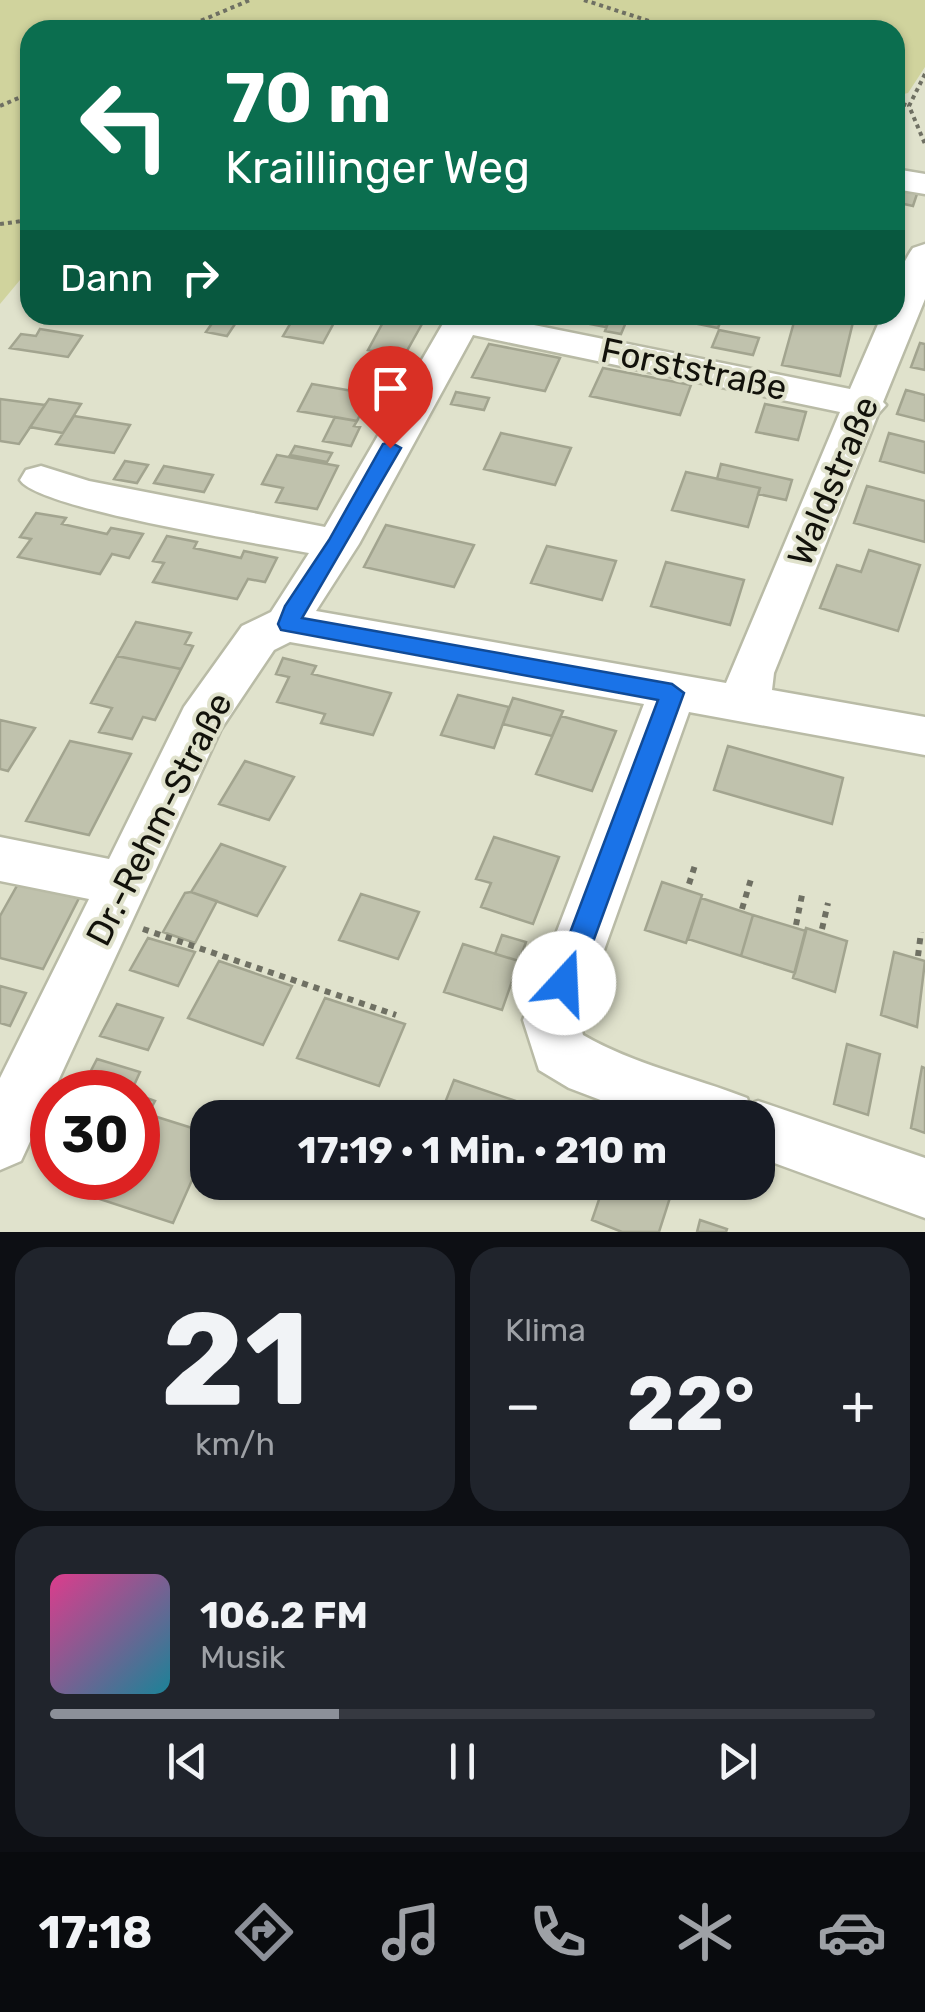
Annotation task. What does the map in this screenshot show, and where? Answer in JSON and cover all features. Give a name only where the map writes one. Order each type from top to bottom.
[{"type":"street","name":"Waldstraße","points":[[905,306],[925,255]]},
{"type":"street","name":"Dr.-Rehm-Straße","points":[[0,1141],[201,720],[258,638],[272,628],[290,624],[293,612],[337,544],[457,325]]},
{"type":"street","name":"Forststraße","points":[[498,325],[866,405]]},
{"type":"street","name":"Waldstraße","points":[[746,707],[751,673],[897,325]]},
{"type":"street","points":[[41,480],[84,494],[337,544]]},
{"type":"street","points":[[290,624],[925,736]]},
{"type":"street","points":[[672,693],[551,1020],[559,1050],[588,1069],[675,1100]]},
{"type":"street","points":[[0,859],[117,900]]},
{"type":"street","points":[[775,1135],[925,1188]]},
{"type":"path","points":[[203,20],[250,0]]},
{"type":"path","points":[[584,0],[645,20]]},
{"type":"path","points":[[925,74],[910,106],[925,144]]},
{"type":"path","points":[[905,104],[910,106]]},
{"type":"path","points":[[689,884],[696,862]]},
{"type":"path","points":[[742,909],[751,879]]},
{"type":"path","points":[[796,925],[802,895]]},
{"type":"path","points":[[117,900],[396,1015]]},
{"type":"path","points":[[822,929],[828,903]]},
{"type":"path","points":[[918,956],[921,932]]},
{"type":"green space","points":[[0,0],[925,0],[925,67],[905,94],[905,20],[20,20],[20,280],[0,304]]},
{"type":"building","points":[[905,189],[918,191],[913,206],[905,204]]},
{"type":"building","points":[[211,325],[234,325],[227,336],[206,332]]},
{"type":"building","points":[[289,325],[333,325],[323,343],[283,336]]},
{"type":"building","points":[[382,325],[421,325],[404,356],[368,350]]},
{"type":"building","points":[[607,325],[625,325],[621,334],[605,331]]},
{"type":"building","points":[[793,325],[852,325],[840,376],[782,365]]},
{"type":"building","points":[[40,329],[82,336],[68,357],[10,348],[21,334],[36,336]]},
{"type":"building","points":[[719,330],[759,338],[753,355],[712,347]]},
{"type":"building","points":[[920,343],[925,344],[925,370],[911,367]]},
{"type":"building","points":[[489,344],[560,358],[545,391],[472,377]]},
{"type":"building","points":[[603,368],[691,385],[680,415],[590,396]]},
{"type":"building","points":[[312,384],[370,394],[357,421],[298,411]]},
{"type":"building","points":[[906,390],[925,395],[925,421],[897,414]]},
{"type":"building","points":[[456,392],[489,398],[484,410],[451,404]]},
{"type":"building","points":[[0,399],[45,405],[19,444],[0,441]]},
{"type":"building","points":[[49,399],[81,404],[63,433],[30,427]]},
{"type":"building","points":[[765,404],[806,412],[798,440],[756,432]]},
{"type":"building","points":[[74,416],[130,425],[114,453],[56,444]]},
{"type":"building","points":[[335,417],[357,421],[354,426],[360,427],[351,446],[323,441]]},
{"type":"building","points":[[501,433],[571,448],[555,485],[484,469]]},
{"type":"building","points":[[889,433],[925,442],[925,473],[880,461]]},
{"type":"building","points":[[295,446],[332,453],[327,462],[290,455]]},
{"type":"building","points":[[277,455],[338,466],[317,509],[276,502],[283,488],[262,484]]},
{"type":"building","points":[[125,461],[148,465],[137,483],[114,479]]},
{"type":"building","points":[[721,464],[792,480],[786,500],[758,494],[760,488],[717,479]]},
{"type":"building","points":[[164,466],[213,475],[204,492],[154,483]]},
{"type":"building","points":[[686,472],[760,488],[748,527],[672,510]]},
{"type":"building","points":[[867,486],[925,501],[925,542],[854,523]]},
{"type":"building","points":[[36,513],[66,518],[62,524],[107,534],[111,528],[143,534],[129,558],[112,554],[100,574],[18,557],[31,539],[20,537]]},
{"type":"building","points":[[386,525],[474,545],[454,587],[364,567]]},
{"type":"building","points":[[167,536],[197,542],[194,548],[241,558],[244,551],[277,558],[265,582],[248,579],[237,599],[153,582],[164,563],[153,561]]},
{"type":"building","points":[[547,546],[616,561],[602,600],[531,583]]},
{"type":"building","points":[[869,550],[920,565],[898,631],[820,608],[837,565],[861,572]]},
{"type":"building","points":[[666,562],[744,580],[730,625],[651,606]]},
{"type":"building","points":[[136,622],[191,633],[185,644],[193,646],[181,669],[117,656]]},
{"type":"building","points":[[117,656],[181,669],[155,720],[143,717],[132,739],[99,732],[112,708],[91,703]]},
{"type":"building","points":[[283,658],[316,666],[312,674],[391,693],[373,735],[321,723],[325,714],[277,702],[289,677],[276,674]]},
{"type":"building","points":[[458,695],[509,707],[494,748],[441,735]]},
{"type":"building","points":[[513,698],[563,711],[552,736],[503,724]]},
{"type":"building","points":[[561,716],[616,731],[592,791],[536,774]]},
{"type":"building","points":[[0,720],[35,728],[8,771],[0,769]]},
{"type":"building","points":[[70,741],[131,754],[89,835],[26,821]]},
{"type":"building","points":[[728,746],[843,778],[832,824],[714,790]]},
{"type":"building","points":[[245,761],[294,777],[269,820],[219,804]]},
{"type":"building","points":[[494,837],[559,857],[533,924],[481,907],[491,883],[476,879]]},
{"type":"building","points":[[221,844],[285,867],[257,916],[191,892]]},
{"type":"building","points":[[662,882],[702,895],[686,943],[645,930]]},
{"type":"building","points":[[18,884],[79,898],[43,969],[0,958],[0,916]]},
{"type":"building","points":[[185,893],[217,901],[195,943],[163,932]]},
{"type":"building","points":[[361,894],[419,912],[398,959],[339,940]]},
{"type":"building","points":[[701,898],[753,915],[741,956],[688,939]]},
{"type":"building","points":[[753,915],[806,931],[795,973],[741,956]]},
{"type":"building","points":[[806,928],[847,941],[835,992],[793,978]]},
{"type":"building","points":[[502,935],[526,942],[519,961],[495,954]]},
{"type":"building","points":[[148,938],[195,952],[178,986],[130,970]]},
{"type":"building","points":[[463,944],[519,961],[502,1010],[444,992]]},
{"type":"building","points":[[894,952],[925,961],[917,1027],[881,1015]]},
{"type":"building","points":[[219,961],[292,986],[263,1045],[188,1018]]},
{"type":"building","points":[[0,986],[26,993],[10,1026],[0,1023]]},
{"type":"building","points":[[325,998],[405,1024],[379,1086],[297,1058]]},
{"type":"building","points":[[117,1004],[163,1018],[148,1050],[100,1036]]},
{"type":"building","points":[[847,1044],[880,1054],[868,1115],[834,1104]]},
{"type":"building","points":[[97,1059],[133,1070],[91,1070]]},
{"type":"building","points":[[922,1067],[925,1068],[925,1133],[911,1128]]},
{"type":"building","points":[[454,1080],[513,1100],[446,1100]]},
{"type":"building","points":[[160,1118],[190,1127],[190,1185],[173,1223],[103,1200],[160,1200]]},
{"type":"building","points":[[599,1200],[669,1200],[659,1232],[622,1232],[592,1220]]},
{"type":"building","points":[[700,1220],[727,1229],[726,1232],[697,1232]]},
{"type":"route","points":[[390,448],[337,544],[293,612],[290,624],[672,693],[564,983]]}]
